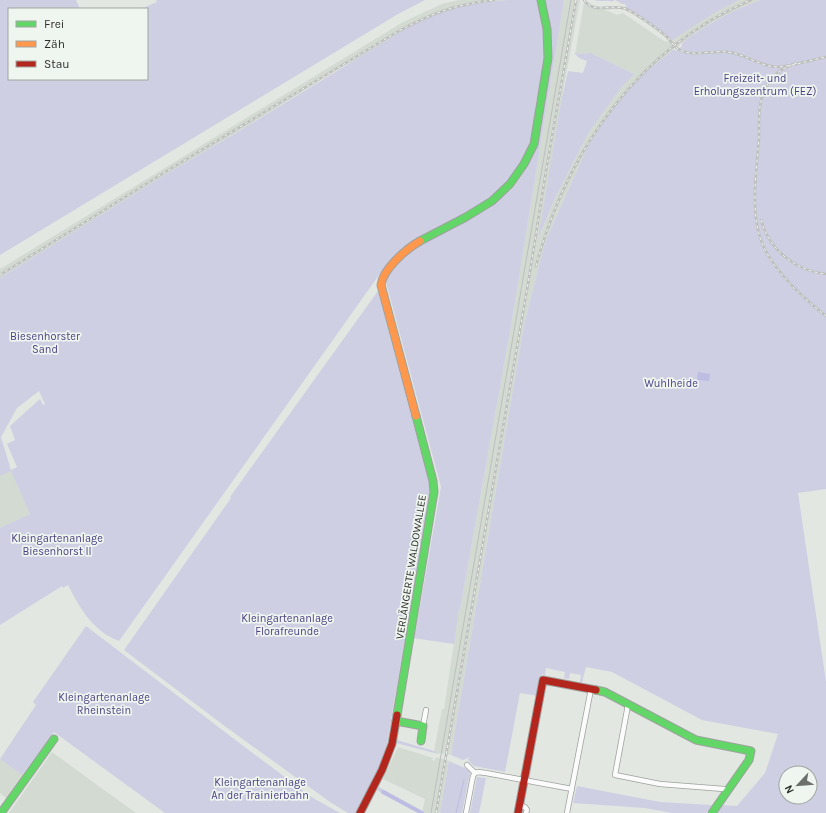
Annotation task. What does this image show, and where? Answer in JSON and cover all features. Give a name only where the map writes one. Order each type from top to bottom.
[{"type":"street","name":"VERLÄNGERTE WALDOWALLEE","points":[[360,813],[386,760],[392,744],[434,488],[381,285],[382,278],[395,261],[409,248],[492,201],[510,184],[524,164],[534,144],[537,131],[548,58],[547,29],[541,0]]},
{"type":"street","points":[[519,810],[543,680],[605,692],[696,740],[752,751],[749,760],[712,813]]},
{"type":"street","points":[[567,813],[591,689]]},
{"type":"street","points":[[628,705],[615,775],[660,784],[724,789],[727,791]]},
{"type":"street","points":[[421,741],[426,710]]},
{"type":"street","points":[[396,721],[423,726]]},
{"type":"street","points":[[1,813],[54,739]]},
{"type":"street","points":[[467,765],[475,773]]},
{"type":"street","points":[[475,773],[478,772],[524,780],[572,790]]},
{"type":"street","points":[[466,813],[473,776],[475,773]]},
{"type":"street","points":[[519,810],[525,807],[527,810],[526,813]]},
{"type":"shaded area","points":[[459,0],[508,0],[457,6],[340,68],[0,278],[0,269],[403,22],[442,4]]},
{"type":"shaded area","points":[[564,0],[580,0],[561,102],[539,237],[556,196],[589,132],[620,89],[634,74],[591,53],[575,54],[584,3],[582,0],[585,0],[594,7],[601,8],[617,6],[629,9],[666,34],[671,40],[714,13],[739,0],[761,0],[714,21],[695,33],[677,47],[681,50],[679,51],[675,48],[640,77],[614,106],[588,146],[545,242],[524,325],[451,755],[438,754],[434,751],[442,709],[444,709],[459,609],[511,326]],"holes":[[[620,8],[632,13],[662,34],[670,42],[664,41],[623,13],[617,15],[605,10]]]},
{"type":"shaded area","points":[[11,470],[30,514],[0,528],[0,476]]},
{"type":"shaded area","points":[[398,747],[433,758],[432,760],[434,761],[437,757],[449,761],[440,813],[422,813],[425,799],[383,779]]},
{"type":"shaded area","points":[[52,752],[93,782],[136,813],[9,813]]},
{"type":"shaded area","points":[[0,759],[22,775],[6,798],[0,793]]},
{"type":"green space","points":[[0,0],[76,0],[80,8],[8,8],[8,80],[148,80],[148,8],[143,8],[157,2],[156,0],[425,0],[398,14],[0,255]]},
{"type":"green space","points":[[508,0],[539,0],[543,18],[546,50],[535,108],[536,115],[534,125],[529,146],[519,167],[496,194],[487,201],[439,226],[427,234],[381,275],[379,275],[119,641],[101,631],[94,625],[83,611],[68,585],[63,588],[62,586],[0,625],[0,528],[30,514],[11,471],[0,476],[0,278],[163,176],[420,20],[457,6]],"holes":[[[39,391],[45,404],[43,405],[40,399],[10,426],[15,440],[7,444],[17,467],[11,470],[1,437],[17,408]]]},
{"type":"green space","points":[[544,0],[564,0],[511,326],[459,609],[454,644],[413,638],[416,629],[441,487],[386,282],[387,277],[410,251],[463,223],[487,209],[500,199],[514,187],[527,167],[537,144],[547,89]]},
{"type":"green space","points":[[595,0],[615,0],[611,2]]},
{"type":"green space","points":[[615,0],[739,0],[714,13],[672,40],[625,8],[626,5]]},
{"type":"green space","name":"Wuhlheide","points":[[761,0],[826,0],[826,489],[798,493],[826,682],[826,813],[714,813],[720,805],[737,806],[765,773],[778,734],[702,720],[612,672],[586,667],[582,682],[580,682],[581,675],[570,673],[569,679],[564,678],[565,672],[546,668],[545,675],[542,674],[538,696],[520,693],[505,772],[474,766],[468,760],[470,757],[463,760],[451,755],[524,325],[545,242],[588,146],[614,106],[640,77],[674,49],[676,51],[682,46],[682,43],[691,36],[730,13]]},
{"type":"green space","points":[[591,53],[634,74],[620,89],[589,132],[556,196],[538,239],[561,102],[568,71],[583,73],[587,61],[579,58],[575,54]]},
{"type":"green space","name":"Kleingartenanlage Florafreunde","points":[[378,291],[431,490],[385,755],[357,813],[348,813],[330,802],[226,727],[124,650],[231,498],[230,497]]},
{"type":"green space","name":"Kleingartenanlage Rheinstein","points":[[86,626],[313,798],[340,813],[165,813],[54,732],[22,775],[0,759],[36,705],[33,702]]},
{"type":"green space","points":[[397,740],[434,751],[438,754],[396,743]]},
{"type":"green space","points":[[449,761],[467,769],[470,772],[462,813],[440,813]]},
{"type":"green space","points":[[477,777],[486,778],[479,813],[470,813]]},
{"type":"green space","points":[[577,786],[660,802],[712,805],[706,813],[672,813],[645,808],[573,803]]},
{"type":"green space","points":[[379,787],[423,812],[419,813],[377,790]]},
{"type":"water","points":[[698,372],[710,374],[709,381],[697,380]]},
{"type":"waterway","points":[[456,813],[464,780]]},
{"type":"waterway","points":[[383,792],[422,813]]},
{"type":"tram line","points":[[431,813],[571,0]]},
{"type":"railway","points":[[0,275],[162,174],[397,32],[432,15],[455,7],[494,0]]},
{"type":"railway","points":[[436,813],[576,0]]},
{"type":"railway","points":[[584,0],[593,7],[615,7],[631,11],[667,37],[676,47],[685,52],[728,52],[741,55],[765,65],[778,67],[826,57]]},
{"type":"railway","points":[[536,266],[550,224],[567,183],[588,144],[613,108],[641,75],[674,46],[711,20],[751,0]]},
{"type":"railway","points":[[797,63],[787,67],[774,76],[765,89],[761,100],[755,188],[756,219],[762,243],[767,254],[781,274],[798,292],[826,316]]},
{"type":"railway","points":[[761,220],[770,241],[785,257],[804,269],[826,274]]},
{"type":"traffic: fast","points":[[420,241],[466,217],[492,201],[510,184],[524,164],[534,144],[548,58],[547,29],[541,0]]},
{"type":"traffic: fast","points":[[397,715],[434,492],[433,481],[416,416]]},
{"type":"traffic: fast","points":[[596,690],[605,692],[696,740],[751,751],[749,760],[712,813]]},
{"type":"traffic: fast","points":[[396,721],[423,726],[421,741]]},
{"type":"traffic: fast","points":[[1,813],[54,739]]},
{"type":"traffic: slow","points":[[416,416],[381,285],[386,272],[396,260],[420,241]]},
{"type":"traffic: jam","points":[[518,813],[543,680],[596,690]]},
{"type":"traffic: jam","points":[[360,813],[382,770],[392,744],[397,715]]},
{"type":"park label","name":"Freizeit- und Erholungszentrum (FEZ)","points":[[755,84]]},
{"type":"park label","name":"Biesenhorster Sand","points":[[45,342]]},
{"type":"park label","name":"Kleingartenanlage Biesenhorst II","points":[[57,544]]},
{"type":"park label","name":"Kleingartenanlage An der Trainierbahn","points":[[260,788]]}]
